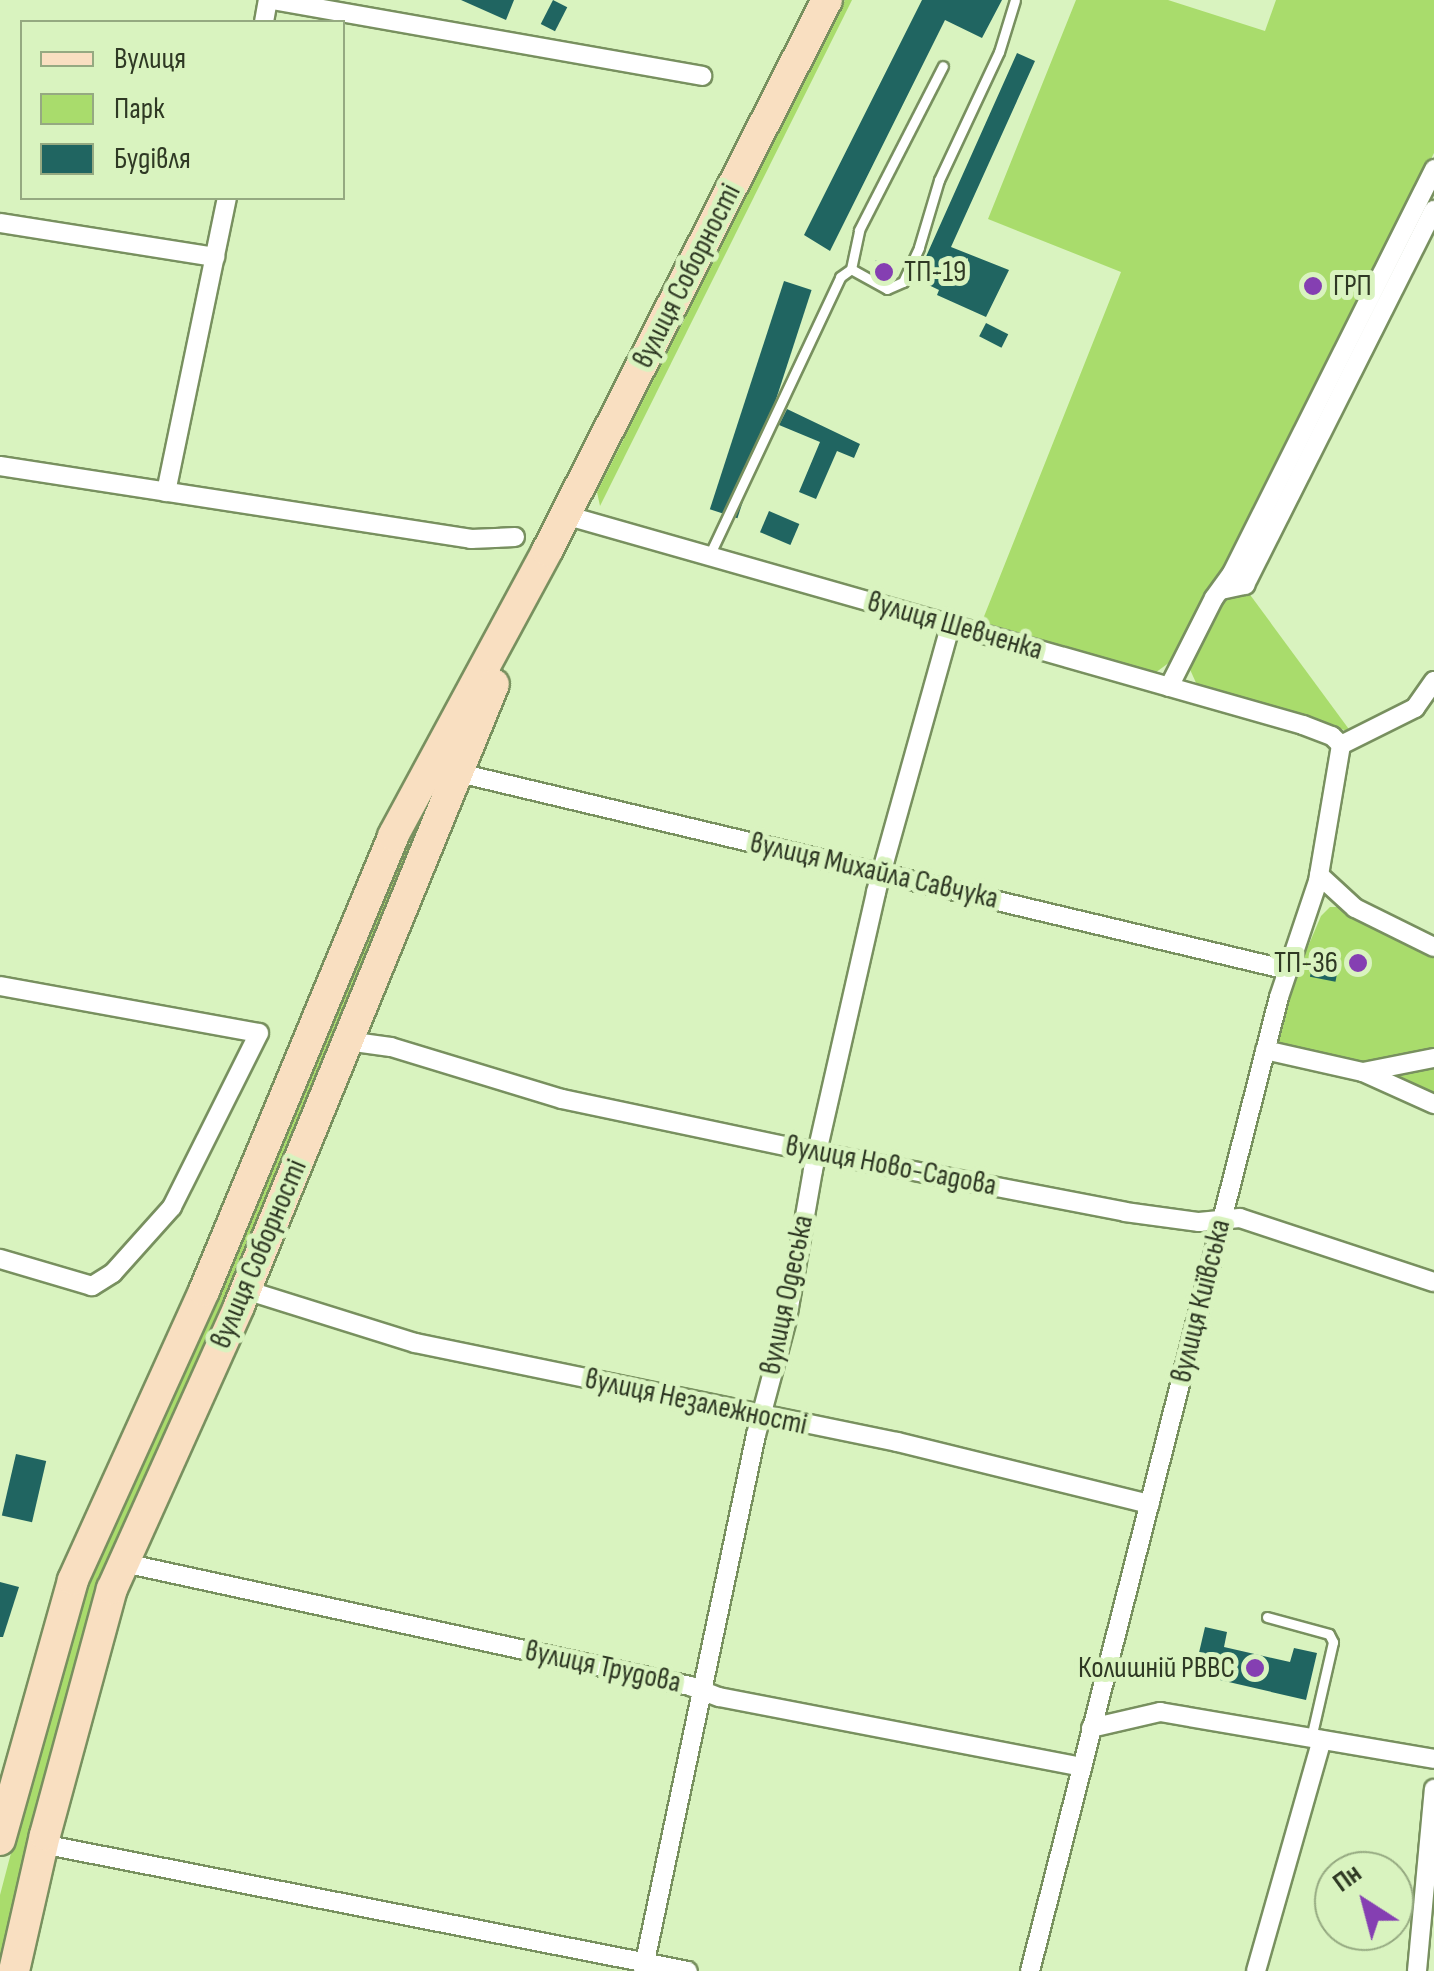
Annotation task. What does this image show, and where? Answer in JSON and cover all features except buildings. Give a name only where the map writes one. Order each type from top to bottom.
[{"type":"main road","name":"вулиця Соборності","points":[[0,1840],[73,1580],[204,1291],[393,836],[547,551],[827,0]]},
{"type":"main road","name":"вулиця Соборності","points":[[14,1971],[42,1844],[112,1589],[246,1290],[547,551]]},
{"type":"street","points":[[270,0],[702,76]]},
{"type":"street","points":[[1169,686],[1222,590],[1434,169]]},
{"type":"street","points":[[166,492],[227,200]]},
{"type":"street","points":[[1222,590],[1245,585],[1434,210]]},
{"type":"street","points":[[0,223],[215,257]]},
{"type":"street","points":[[0,466],[471,538],[515,538]]},
{"type":"street","name":"вулиця Шевченка","points":[[565,515],[1321,730],[1341,745]]},
{"type":"street","name":"вулиця Одеська","points":[[644,1967],[760,1416],[788,1319],[817,1152],[882,874],[950,624]]},
{"type":"street","points":[[1341,745],[1415,708],[1434,681]]},
{"type":"street","name":"вулиця Київська","points":[[1030,1971],[1265,1050],[1319,875],[1341,745]]},
{"type":"street","name":"вулиця Михайла Савчука","points":[[459,772],[1288,970]]},
{"type":"street","points":[[1319,875],[1355,908],[1434,947]]},
{"type":"street","points":[[0,986],[258,1033],[172,1207],[113,1273],[92,1286],[0,1259]]},
{"type":"street","name":"вулиця Ново-Садова","points":[[346,1041],[391,1047],[562,1099],[817,1152],[1125,1212],[1199,1222],[1240,1218],[1434,1282]]},
{"type":"street","points":[[1265,1050],[1363,1072],[1434,1104]]},
{"type":"street","points":[[1363,1072],[1434,1058]]},
{"type":"street","name":"вулиця Незалежності","points":[[246,1290],[414,1343],[897,1442],[1149,1504]]},
{"type":"street","name":"вулиця Трудова","points":[[124,1563],[703,1691],[1082,1767]]},
{"type":"street","points":[[1092,1728],[1160,1712],[1434,1759]]},
{"type":"street","points":[[1256,1971],[1316,1739]]},
{"type":"street","points":[[1417,1971],[1434,1788]]},
{"type":"street","points":[[42,1844],[644,1967],[688,1971]]},
{"type":"lane","points":[[852,269],[887,289],[903,282],[920,248],[939,180],[999,52],[1015,0]]},
{"type":"lane","points":[[708,556],[840,277],[852,269],[859,230],[942,66]]},
{"type":"lane","points":[[1267,1618],[1330,1634],[1333,1642],[1316,1739]]},
{"type":"green space","points":[[845,0],[852,0],[600,506],[597,492]]},
{"type":"green space","points":[[1076,0],[1168,0],[1265,31],[1276,0],[1434,0],[1434,153],[1220,578],[1174,659],[1155,673],[981,624],[1121,272],[988,219]]},
{"type":"green space","points":[[1248,592],[1351,732],[1197,685],[1188,665],[1222,599]]},
{"type":"green space","points":[[405,850],[412,850],[232,1300],[105,1584],[0,1971],[0,1895],[83,1579],[319,1031]]},
{"type":"green space","points":[[1330,907],[1339,907],[1434,955],[1434,1100],[1286,1050],[1275,1042],[1286,998],[1321,916]]},
{"type":"place","name":"ТП-19","points":[[884,272]]},
{"type":"place","name":"ГРП","points":[[1313,286]]},
{"type":"place","name":"ТП-36","points":[[1358,963]]},
{"type":"place","name":"Колишній РВВС","points":[[1255,1668]]}]
